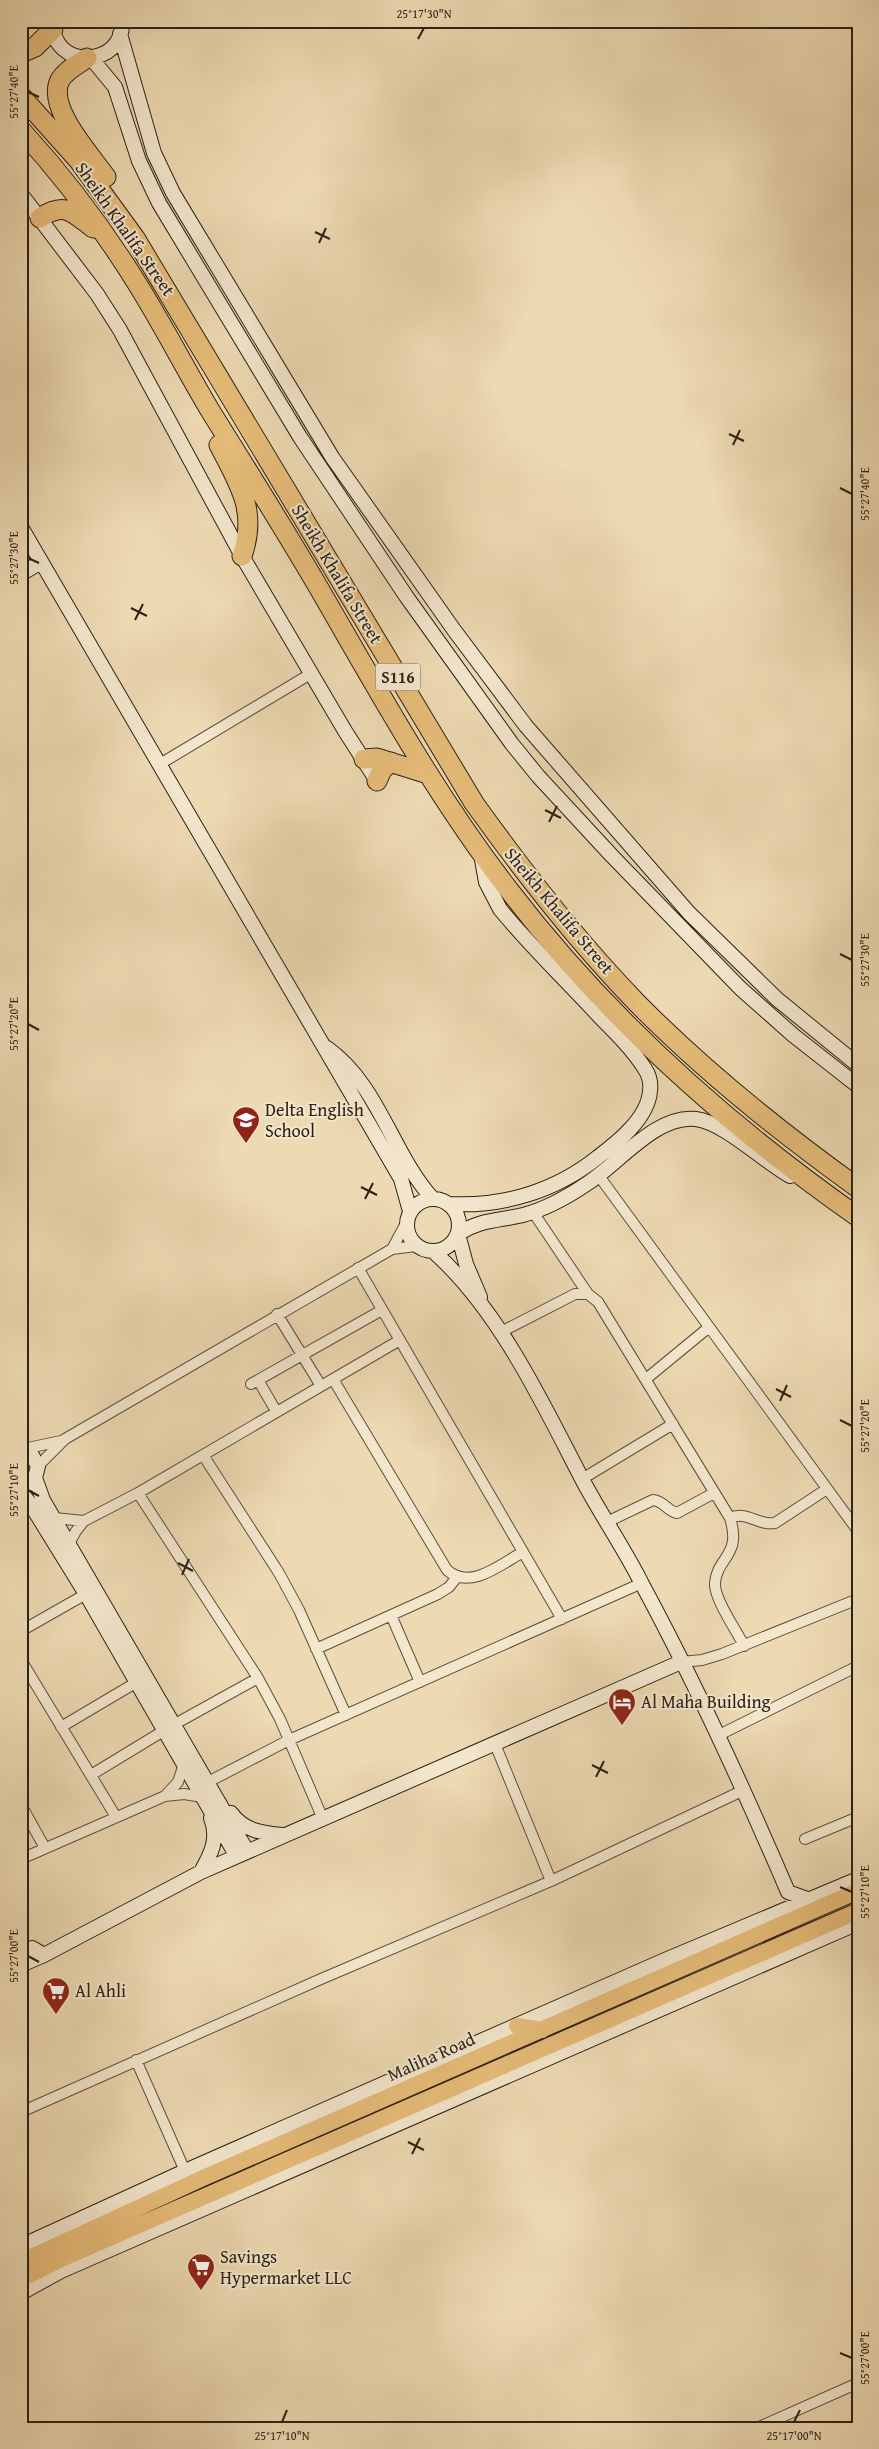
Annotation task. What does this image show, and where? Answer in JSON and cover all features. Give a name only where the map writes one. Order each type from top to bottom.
[{"type":"highway","points":[[21,53],[35,47],[53,25]]},
{"type":"highway","points":[[89,58],[64,75],[58,87],[57,101],[62,114],[121,200],[135,238]]},
{"type":"highway","name":"Sheikh Khalifa Street","points":[[21,96],[79,161],[135,238],[413,703],[474,803],[502,843],[563,920],[643,1009],[764,1118],[858,1188]]},
{"type":"highway","name":"Sheikh Khalifa Street","points":[[21,130],[66,182],[139,286],[209,409],[278,520],[428,774],[481,853],[536,925],[615,1014],[658,1057],[816,1188],[858,1217]]},
{"type":"highway","points":[[40,218],[53,210],[70,210],[109,241]]},
{"type":"highway","points":[[209,409],[212,431],[241,489],[247,506],[249,529],[242,556]]},
{"type":"highway","points":[[364,759],[373,758],[391,762],[428,774]]},
{"type":"highway","points":[[377,781],[382,770],[391,762]]},
{"type":"main road","name":"Maliha Road","points":[[21,2262],[158,2198],[858,1891]]},
{"type":"main road","points":[[21,2280],[59,2260],[211,2200],[858,1911]]},
{"type":"main road","points":[[828,1924],[851,1926]]},
{"type":"main road","points":[[656,1978],[665,1960]]},
{"type":"main road","points":[[517,2026],[542,2030]]},
{"type":"street","points":[[53,25],[61,46],[77,57],[89,58],[109,51],[121,28]]},
{"type":"street","points":[[121,28],[154,153],[166,179],[332,456],[454,630],[526,726],[689,912],[777,999],[858,1065]]},
{"type":"street","points":[[89,58],[116,87],[139,161],[159,203],[300,437],[406,596],[474,692],[538,776],[678,926],[766,1011],[858,1086]]},
{"type":"street","points":[[21,194],[97,294],[120,330],[242,556],[377,781]]},
{"type":"street","points":[[300,437],[302,431],[308,432],[332,456]]},
{"type":"street","points":[[21,527],[300,1005],[320,1044],[401,1179],[408,1217],[408,1236],[416,1246]]},
{"type":"street","points":[[21,574],[41,562]]},
{"type":"street","points":[[160,764],[312,673]]},
{"type":"street","points":[[474,692],[490,705],[511,730],[518,732],[526,726]]},
{"type":"street","points":[[320,1044],[348,1067],[366,1090],[413,1173],[432,1198],[450,1204],[482,1204],[514,1199],[546,1188],[592,1162],[625,1133],[644,1110],[650,1092],[647,1073],[626,1044],[500,909],[486,882],[481,853]]},
{"type":"street","points":[[434,1252],[446,1248],[458,1234],[484,1221],[533,1212],[567,1196],[599,1176],[661,1126],[688,1118],[715,1125],[769,1163],[816,1188]]},
{"type":"street","points":[[599,1176],[708,1328],[858,1531]]},
{"type":"street","points":[[392,1249],[408,1217],[420,1202],[432,1198]]},
{"type":"street","points":[[450,1204],[457,1215],[458,1234],[466,1264],[488,1315]]},
{"type":"street","points":[[533,1212],[588,1294],[598,1302],[730,1518],[733,1542],[728,1557],[716,1577],[716,1590],[744,1646]]},
{"type":"street","points":[[21,1487],[31,1483],[36,1472],[64,1440],[277,1314],[392,1249],[416,1246],[434,1252],[452,1270],[488,1315],[544,1406],[582,1480],[642,1583],[719,1735],[788,1892],[810,1900]]},
{"type":"street","points":[[358,1268],[562,1619]]},
{"type":"street","points":[[499,1333],[569,1296],[582,1293],[588,1294]]},
{"type":"street","points":[[276,1411],[255,1382],[382,1310]]},
{"type":"street","points":[[277,1314],[321,1386]]},
{"type":"street","points":[[646,1379],[708,1328]]},
{"type":"street","points":[[70,1544],[76,1531],[84,1521],[138,1493],[400,1340]]},
{"type":"street","points":[[332,1379],[444,1565],[457,1577],[475,1578],[523,1552]]},
{"type":"street","points":[[582,1480],[673,1424]]},
{"type":"street","points":[[22,1449],[64,1440]]},
{"type":"street","points":[[22,1449],[35,1458],[40,1493],[242,1853]]},
{"type":"street","points":[[203,1455],[272,1561],[316,1649],[346,1716]]},
{"type":"street","points":[[730,1518],[742,1515],[766,1524],[775,1523],[827,1489]]},
{"type":"street","points":[[21,1492],[34,1509],[86,1594],[137,1682],[170,1727],[184,1764],[208,1790],[222,1799],[235,1818],[246,1827],[268,1834],[286,1835]]},
{"type":"street","points":[[138,1493],[258,1678],[289,1740],[323,1819]]},
{"type":"street","points":[[607,1522],[653,1500],[661,1502],[670,1511],[677,1513],[714,1493]]},
{"type":"street","points":[[54,1518],[84,1521]]},
{"type":"street","points":[[316,1649],[438,1594],[449,1587],[457,1577]]},
{"type":"street","points":[[21,1858],[165,1796],[208,1790],[289,1740],[642,1583]]},
{"type":"street","points":[[21,1631],[86,1594]]},
{"type":"street","points":[[21,1965],[44,1955],[200,1872],[242,1853],[682,1662],[712,1658],[858,1599]]},
{"type":"street","points":[[391,1615],[420,1682]]},
{"type":"street","points":[[22,1665],[116,1817]]},
{"type":"street","points":[[719,1735],[858,1666]]},
{"type":"street","points":[[91,1775],[170,1727],[258,1678]]},
{"type":"street","points":[[61,1726],[137,1682]]},
{"type":"street","points":[[495,1744],[551,1880]]},
{"type":"street","points":[[165,1796],[178,1782],[184,1764]]},
{"type":"street","points":[[200,1872],[212,1848],[214,1834],[208,1790]]},
{"type":"street","points":[[21,2112],[136,2060],[551,1880],[744,1790]]},
{"type":"street","points":[[21,1805],[45,1848]]},
{"type":"street","points":[[805,1839],[858,1817]]},
{"type":"street","points":[[21,2246],[185,2171],[665,1960],[858,1879]]},
{"type":"street","points":[[779,1912],[788,1892]]},
{"type":"street","points":[[21,2293],[61,2271],[211,2200],[851,1926]]},
{"type":"street","points":[[21,1953],[32,1948],[44,1955]]},
{"type":"street","points":[[136,2060],[185,2171]]},
{"type":"street","points":[[758,2428],[858,2383]]},
{"type":"place","name":"Delta English School","points":[[246,1144]]},
{"type":"place","name":"Al Maha Building","points":[[622,1726]]},
{"type":"place","name":"Al Ahli","points":[[56,2015]]},
{"type":"place","name":"Savings Hypermarket LLC","points":[[201,2291]]}]
